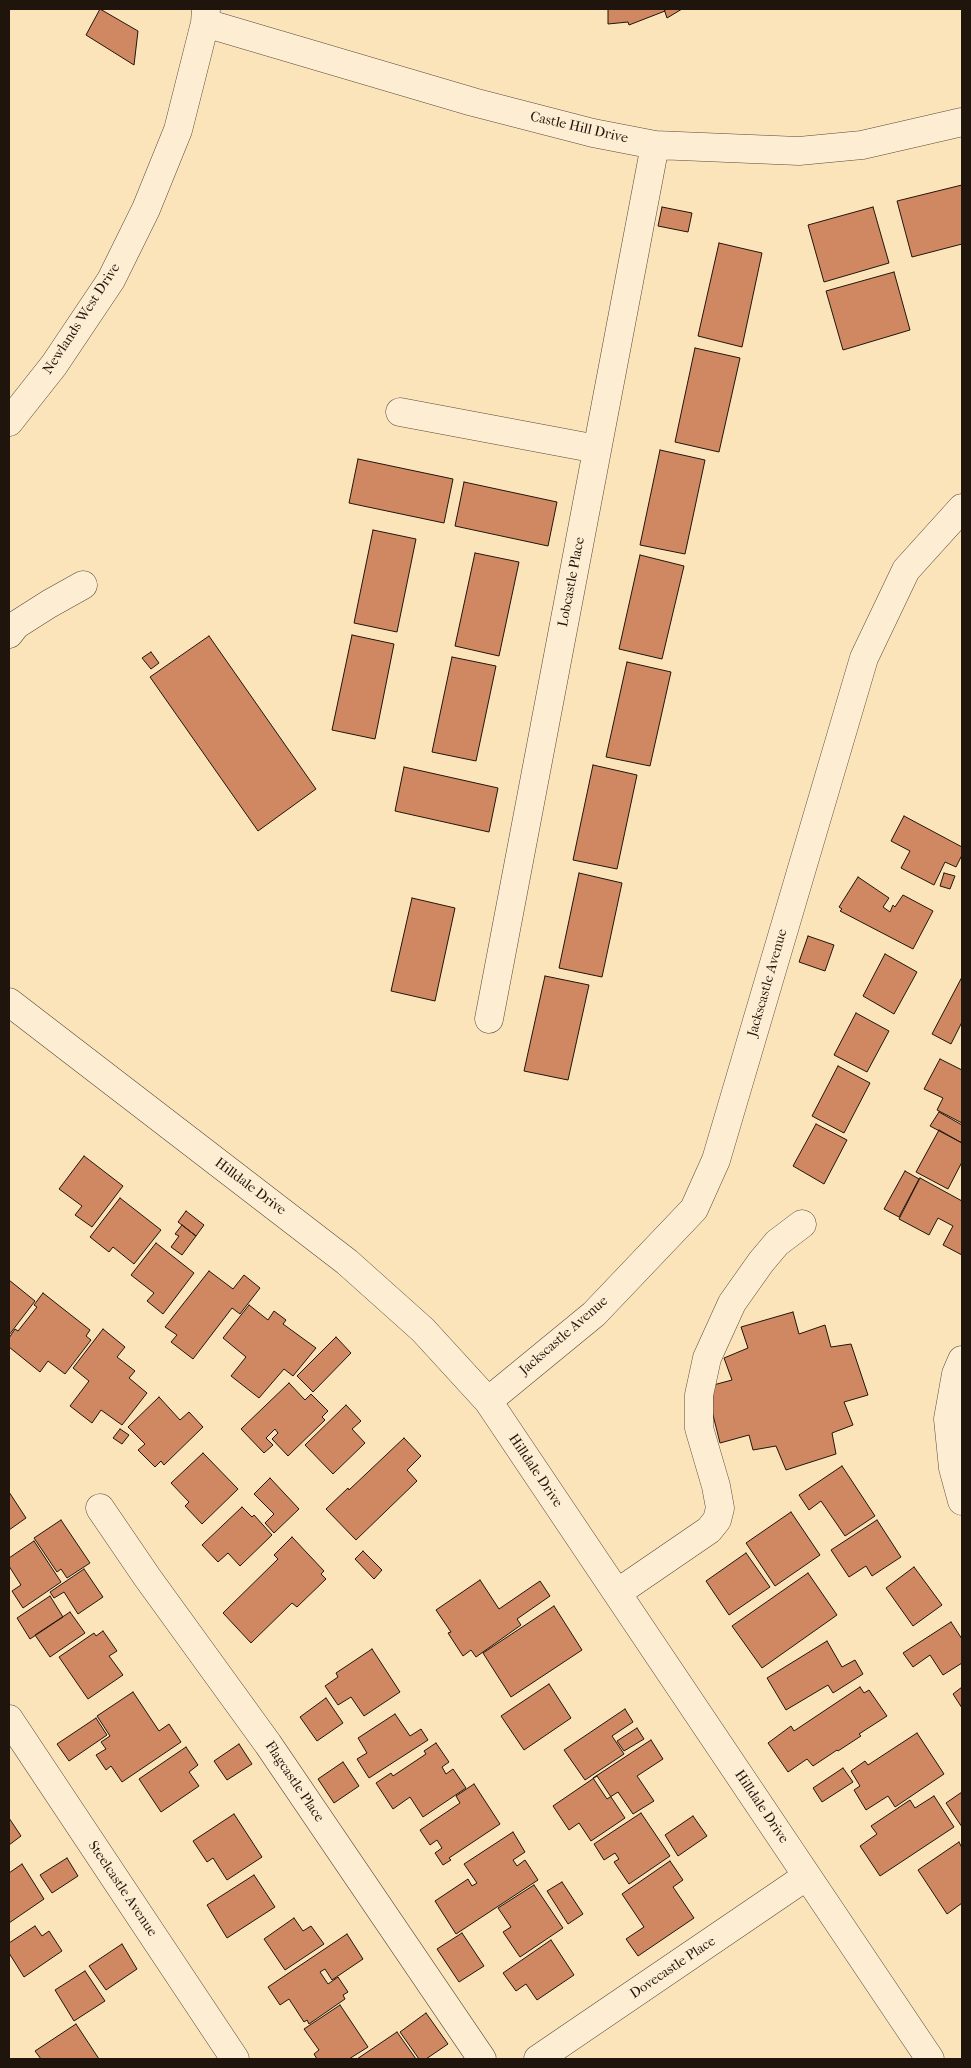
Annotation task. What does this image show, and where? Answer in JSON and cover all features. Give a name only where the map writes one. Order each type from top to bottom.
[{"type":"street","name":"Castle Hill Drive","points":[[205,16],[473,102],[593,133],[655,146],[799,151],[862,145],[962,122]]},
{"type":"street","name":"Newlands West Drive","points":[[9,422],[54,364],[111,280],[146,209],[178,130],[205,16]]},
{"type":"street","name":"Lobcastle Place","points":[[489,1019],[655,146]]},
{"type":"street","points":[[400,412],[597,449]]},
{"type":"street","name":"Jackscastle Avenue","points":[[488,1401],[594,1314],[694,1209],[716,1160],[864,658],[906,570],[962,508]]},
{"type":"street","points":[[9,634],[16,626],[49,604],[83,585]]},
{"type":"street","name":"Hilldale Drive","points":[[9,1002],[347,1262],[423,1330],[488,1401],[930,2059]]},
{"type":"street","points":[[617,1593],[708,1530],[717,1520],[720,1508],[716,1486],[699,1428],[699,1395],[707,1358],[732,1302],[761,1262],[778,1243],[802,1224]]},
{"type":"street","points":[[962,1360],[956,1374],[948,1419],[953,1468],[962,1501]]},
{"type":"street","name":"Flagcastle Place","points":[[100,1508],[268,1744],[482,2059]]},
{"type":"street","name":"Steelcastle Avenue","points":[[9,1720],[234,2059]]},
{"type":"street","name":"Dovecastle Place","points":[[538,2059],[807,1876]]},
{"type":"building","points":[[100,9],[138,31],[134,65],[86,35]]},
{"type":"building","points":[[608,9],[664,9],[665,11],[629,25],[628,22],[608,24]]},
{"type":"building","points":[[664,9],[682,9],[667,18]]},
{"type":"building","points":[[962,185],[962,244],[912,257],[897,201]]},
{"type":"building","points":[[662,207],[692,213],[688,232],[658,226]]},
{"type":"building","points":[[873,207],[889,263],[824,282],[808,225]]},
{"type":"building","points":[[719,243],[762,253],[742,347],[698,336]]},
{"type":"building","points":[[894,272],[910,330],[843,350],[826,291]]},
{"type":"building","points":[[695,348],[740,358],[719,452],[675,442]]},
{"type":"building","points":[[660,450],[705,460],[685,554],[640,545]]},
{"type":"building","points":[[358,459],[453,479],[444,523],[349,503]]},
{"type":"building","points":[[464,482],[557,502],[548,546],[455,526]]},
{"type":"building","points":[[373,530],[416,539],[397,632],[354,623]]},
{"type":"building","points":[[475,553],[519,562],[499,656],[455,646]]},
{"type":"building","points":[[640,555],[684,566],[662,659],[619,649]]},
{"type":"building","points":[[352,635],[394,644],[375,739],[332,730]]},
{"type":"building","points":[[209,636],[316,789],[258,831],[150,677]]},
{"type":"building","points":[[151,652],[159,663],[151,669],[142,658]]},
{"type":"building","points":[[452,657],[496,666],[476,761],[432,752]]},
{"type":"building","points":[[627,662],[671,672],[650,766],[606,757]]},
{"type":"building","points":[[593,765],[637,775],[617,869],[573,860]]},
{"type":"building","points":[[404,767],[498,788],[489,832],[395,811]]},
{"type":"building","points":[[904,816],[962,847],[962,855],[956,867],[945,862],[934,885],[901,868],[910,851],[891,841]]},
{"type":"building","points":[[579,873],[622,883],[602,977],[559,968]]},
{"type":"building","points":[[944,873],[955,876],[950,889],[940,886]]},
{"type":"building","points":[[858,877],[889,898],[883,907],[890,912],[893,905],[895,907],[903,895],[933,911],[913,949],[840,911],[842,909],[839,907]]},
{"type":"building","points":[[412,898],[455,908],[435,1001],[391,991]]},
{"type":"building","points":[[808,936],[834,945],[825,971],[799,962]]},
{"type":"building","points":[[885,954],[917,972],[894,1014],[863,996]]},
{"type":"building","points":[[545,976],[589,985],[568,1080],[524,1071]]},
{"type":"building","points":[[962,977],[962,1022],[951,1044],[932,1034]]},
{"type":"building","points":[[856,1013],[889,1031],[867,1072],[834,1055]]},
{"type":"building","points":[[940,1059],[962,1070],[962,1123],[937,1110],[943,1098],[924,1089]]},
{"type":"building","points":[[838,1066],[870,1083],[844,1133],[812,1116]]},
{"type":"building","points":[[939,1112],[962,1125],[962,1143],[930,1126]]},
{"type":"building","points":[[816,1124],[847,1140],[824,1184],[793,1166]]},
{"type":"building","points":[[939,1130],[962,1143],[962,1162],[948,1189],[916,1172]]},
{"type":"building","points":[[84,1156],[123,1186],[92,1227],[75,1215],[82,1206],[59,1189]]},
{"type":"building","points":[[905,1171],[919,1179],[899,1217],[884,1209]]},
{"type":"building","points":[[920,1178],[962,1201],[962,1255],[943,1245],[953,1226],[938,1218],[929,1235],[899,1219]]},
{"type":"building","points":[[120,1198],[161,1230],[134,1264],[113,1247],[109,1252],[90,1237]]},
{"type":"building","points":[[186,1211],[204,1225],[196,1236],[178,1222]]},
{"type":"building","points":[[182,1225],[196,1236],[182,1255],[171,1247],[179,1236],[175,1234]]},
{"type":"building","points":[[156,1243],[194,1273],[163,1314],[147,1301],[154,1293],[131,1275]]},
{"type":"building","points":[[209,1271],[233,1289],[244,1275],[260,1288],[240,1314],[232,1308],[193,1359],[171,1342],[177,1335],[165,1327]]},
{"type":"building","points":[[9,1280],[35,1301],[9,1335]]},
{"type":"building","points":[[43,1293],[90,1330],[86,1336],[91,1340],[65,1374],[48,1361],[40,1372],[9,1347],[9,1338],[15,1329],[18,1331],[37,1307],[34,1305]]},
{"type":"building","points":[[249,1305],[268,1320],[274,1311],[286,1320],[283,1324],[316,1348],[293,1376],[284,1369],[259,1398],[231,1376],[246,1357],[223,1338]]},
{"type":"building","points":[[793,1312],[799,1334],[825,1325],[831,1347],[851,1344],[868,1395],[844,1402],[853,1425],[832,1433],[836,1454],[786,1470],[776,1446],[753,1450],[749,1435],[720,1443],[706,1387],[732,1380],[724,1358],[748,1348],[741,1327]]},
{"type":"building","points":[[103,1329],[125,1347],[117,1357],[135,1371],[129,1378],[147,1393],[122,1425],[101,1410],[92,1423],[70,1406],[89,1381],[73,1368]]},
{"type":"building","points":[[336,1337],[351,1353],[313,1392],[297,1376]]},
{"type":"building","points":[[289,1383],[305,1400],[311,1394],[328,1411],[322,1417],[325,1420],[288,1456],[272,1439],[278,1433],[275,1429],[266,1438],[273,1445],[264,1453],[241,1429]]},
{"type":"building","points":[[159,1397],[180,1420],[189,1412],[203,1427],[164,1465],[161,1461],[155,1467],[138,1450],[145,1444],[128,1427]]},
{"type":"building","points":[[346,1405],[361,1421],[352,1429],[365,1443],[333,1474],[305,1445]]},
{"type":"building","points":[[120,1429],[129,1435],[122,1444],[113,1438]]},
{"type":"building","points":[[404,1438],[421,1456],[407,1470],[417,1481],[356,1540],[326,1509]]},
{"type":"building","points":[[203,1453],[238,1489],[202,1524],[185,1506],[189,1502],[171,1483]]},
{"type":"building","points":[[842,1466],[875,1516],[845,1536],[821,1501],[809,1510],[799,1495]]},
{"type":"building","points":[[270,1478],[299,1509],[274,1533],[265,1523],[274,1514],[254,1494]]},
{"type":"building","points":[[9,1492],[26,1518],[9,1530]]},
{"type":"building","points":[[242,1507],[252,1517],[254,1515],[272,1535],[240,1566],[228,1553],[218,1562],[202,1545]]},
{"type":"building","points":[[791,1512],[820,1555],[775,1586],[746,1543]]},
{"type":"building","points":[[61,1520],[90,1563],[67,1578],[61,1569],[57,1572],[34,1538]]},
{"type":"building","points":[[877,1520],[901,1557],[872,1576],[866,1566],[849,1577],[831,1550]]},
{"type":"building","points":[[292,1537],[324,1571],[321,1574],[326,1579],[297,1607],[292,1603],[251,1643],[223,1613],[278,1559],[274,1555]]},
{"type":"building","points":[[34,1541],[61,1582],[23,1608],[12,1591],[21,1585],[9,1566],[9,1558]]},
{"type":"building","points":[[363,1551],[382,1570],[374,1579],[355,1559]]},
{"type":"building","points":[[746,1553],[770,1587],[729,1615],[706,1581]]},
{"type":"building","points":[[914,1567],[942,1605],[913,1626],[886,1588]]},
{"type":"building","points":[[84,1569],[103,1597],[78,1614],[64,1592],[54,1598],[50,1592]]},
{"type":"building","points":[[808,1573],[837,1615],[762,1668],[732,1626]]},
{"type":"building","points":[[480,1580],[499,1609],[540,1581],[550,1596],[517,1619],[521,1625],[476,1657],[471,1650],[463,1656],[448,1633],[451,1632],[436,1610]]},
{"type":"building","points":[[50,1596],[63,1617],[30,1639],[17,1618]]},
{"type":"building","points":[[554,1606],[582,1650],[511,1697],[483,1653]]},
{"type":"building","points":[[70,1612],[85,1633],[50,1657],[35,1635]]},
{"type":"building","points":[[951,1622],[962,1639],[962,1663],[943,1675],[930,1655],[913,1667],[903,1653]]},
{"type":"building","points":[[103,1631],[117,1651],[109,1656],[123,1675],[88,1699],[59,1657],[94,1633],[96,1636]]},
{"type":"building","points":[[827,1641],[842,1667],[855,1660],[863,1674],[833,1693],[828,1685],[786,1710],[767,1678]]},
{"type":"building","points":[[372,1649],[400,1692],[364,1716],[351,1697],[338,1705],[325,1686],[338,1677],[336,1673]]},
{"type":"building","points":[[549,1684],[571,1718],[524,1750],[501,1716]]},
{"type":"building","points":[[860,1687],[864,1693],[869,1690],[887,1716],[859,1734],[861,1736],[813,1766],[807,1759],[788,1772],[768,1743],[791,1726],[794,1731]]},
{"type":"building","points":[[962,1687],[962,1708],[953,1694]]},
{"type":"building","points":[[133,1692],[159,1731],[169,1724],[181,1742],[122,1782],[111,1766],[106,1770],[96,1755],[106,1749],[101,1742],[110,1736],[97,1716]]},
{"type":"building","points":[[326,1698],[343,1723],[317,1741],[300,1717]]},
{"type":"building","points":[[625,1709],[633,1722],[612,1736],[624,1754],[585,1780],[564,1750]]},
{"type":"building","points":[[395,1714],[410,1736],[421,1729],[428,1740],[369,1778],[357,1759],[367,1753],[358,1738]]},
{"type":"building","points":[[96,1718],[107,1735],[69,1761],[57,1744]]},
{"type":"building","points":[[637,1728],[644,1739],[624,1751],[617,1741]]},
{"type":"building","points":[[917,1733],[944,1774],[895,1807],[888,1796],[866,1810],[854,1790],[860,1786],[851,1771],[865,1761],[868,1765]]},
{"type":"building","points":[[651,1740],[663,1759],[637,1776],[654,1801],[633,1814],[618,1792],[607,1799],[593,1778]]},
{"type":"building","points":[[436,1743],[449,1762],[442,1767],[446,1774],[453,1769],[466,1788],[423,1817],[410,1797],[393,1809],[376,1783],[391,1773],[393,1776],[426,1754],[424,1751]]},
{"type":"building","points":[[239,1744],[252,1764],[227,1780],[214,1761]]},
{"type":"building","points":[[186,1747],[198,1765],[189,1772],[199,1786],[161,1812],[139,1779]]},
{"type":"building","points":[[343,1762],[359,1786],[334,1803],[318,1779]]},
{"type":"building","points":[[843,1768],[853,1782],[822,1802],[813,1788]]},
{"type":"building","points":[[597,1776],[625,1818],[591,1841],[579,1823],[569,1830],[553,1806]]},
{"type":"building","points":[[474,1784],[500,1824],[449,1858],[451,1860],[443,1865],[435,1853],[442,1848],[437,1840],[430,1845],[420,1830],[460,1803],[456,1796]]},
{"type":"building","points":[[962,1792],[962,1827],[946,1803]]},
{"type":"building","points":[[934,1796],[954,1827],[880,1876],[860,1846],[877,1834],[871,1826],[910,1800],[915,1808]]},
{"type":"building","points":[[641,1813],[670,1856],[629,1884],[614,1862],[619,1859],[615,1853],[604,1860],[594,1844]]},
{"type":"building","points":[[234,1814],[262,1857],[227,1880],[213,1858],[207,1862],[193,1841]]},
{"type":"building","points":[[693,1816],[707,1836],[678,1856],[665,1835]]},
{"type":"building","points":[[9,1818],[21,1836],[9,1845]]},
{"type":"building","points":[[513,1832],[525,1852],[513,1860],[517,1866],[525,1860],[538,1880],[456,1934],[435,1901],[468,1879],[472,1886],[477,1883],[464,1864]]},
{"type":"building","points":[[959,1842],[962,1848],[962,1903],[947,1914],[918,1870]]},
{"type":"building","points":[[67,1858],[78,1876],[52,1893],[40,1875]]},
{"type":"building","points":[[670,1861],[683,1880],[673,1887],[694,1918],[638,1956],[626,1939],[644,1927],[622,1894]]},
{"type":"building","points":[[22,1864],[44,1899],[9,1923],[9,1873]]},
{"type":"building","points":[[254,1875],[275,1907],[227,1938],[207,1905]]},
{"type":"building","points":[[562,1882],[583,1914],[568,1924],[547,1891]]},
{"type":"building","points":[[534,1885],[563,1928],[520,1957],[503,1932],[511,1927],[498,1908]]},
{"type":"building","points":[[294,1918],[303,1931],[311,1926],[324,1944],[285,1970],[264,1939]]},
{"type":"building","points":[[35,1926],[42,1936],[49,1931],[62,1951],[24,1977],[9,1953],[9,1943]]},
{"type":"building","points":[[462,1933],[484,1966],[459,1982],[437,1949]]},
{"type":"building","points":[[347,1934],[363,1959],[332,1980],[325,1969],[320,1972],[328,1984],[338,1977],[348,1992],[343,1995],[345,1999],[309,2024],[307,2020],[304,2022],[289,1999],[280,2005],[268,1987]]},
{"type":"building","points":[[551,1940],[574,1975],[537,2000],[526,1984],[516,1991],[503,1973]]},
{"type":"building","points":[[122,1944],[137,1969],[106,1990],[89,1966]]},
{"type":"building","points":[[85,1971],[105,2001],[74,2021],[55,1990]]},
{"type":"building","points":[[340,2005],[368,2047],[349,2059],[317,2059],[314,2054],[319,2050],[304,2029]]},
{"type":"building","points":[[426,2013],[448,2044],[426,2059],[419,2059],[400,2032]]},
{"type":"building","points":[[76,2024],[99,2059],[41,2059],[35,2051]]},
{"type":"building","points":[[397,2032],[416,2059],[357,2059]]}]
